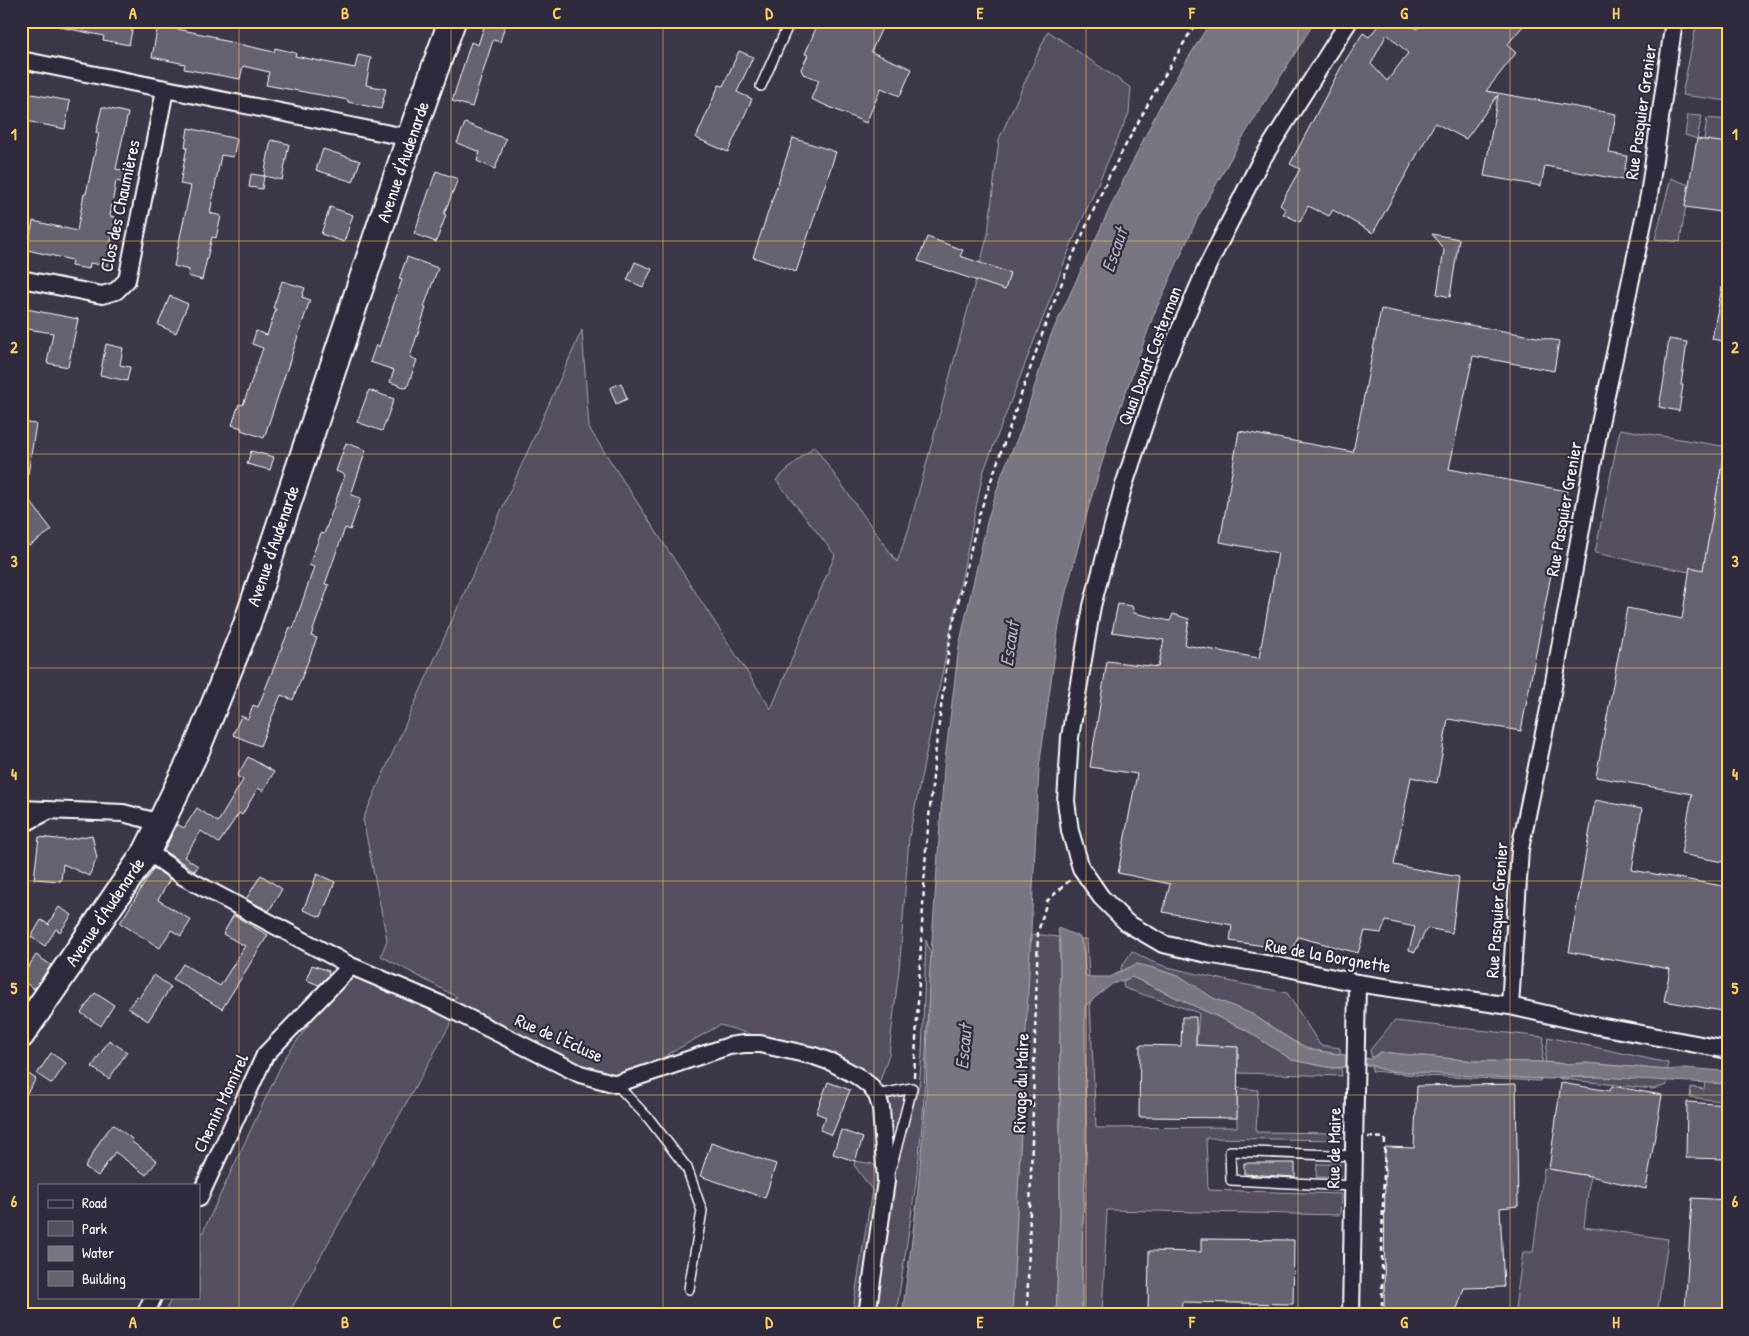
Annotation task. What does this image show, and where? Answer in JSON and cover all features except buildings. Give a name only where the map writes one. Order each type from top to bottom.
[{"type":"main road","name":"Avenue d'Audenarde","points":[[21,1035],[146,851],[198,748],[247,624],[410,138],[452,21]]},
{"type":"street","name":"Quai Donat Casterman","points":[[1070,737],[1092,606],[1123,488],[1162,371],[1207,267],[1259,164],[1349,21]]},
{"type":"street","name":"Rue Pasquier Grenier","points":[[1510,1006],[1520,849],[1550,704],[1599,428],[1649,195],[1674,21]]},
{"type":"street","points":[[21,60],[410,138]]},
{"type":"street","name":"Clos des Chaumières","points":[[21,278],[102,294],[116,291],[127,280],[165,90]]},
{"type":"street","name":"Rue de la Borgnette","points":[[1070,737],[1066,801],[1070,831],[1082,868],[1101,897],[1127,923],[1163,944],[1358,983],[1510,1006],[1599,1026],[1728,1050]]},
{"type":"street","points":[[21,809],[123,813],[161,823]]},
{"type":"street","points":[[21,825],[48,811]]},
{"type":"street","name":"Rue de l'Ecluse","points":[[146,851],[184,877],[351,966],[440,1004],[580,1074],[616,1084],[729,1046],[760,1044],[814,1056],[831,1062],[857,1076],[869,1085],[877,1095]]},
{"type":"street","name":"Chemin Momirel","points":[[200,1196],[265,1055],[351,966]]},
{"type":"street","name":"Rue de Maire","points":[[1351,1315],[1358,983]]},
{"type":"street","points":[[867,1315],[886,1181],[881,1108],[877,1095]]},
{"type":"street","points":[[145,1315],[153,1298]]},
{"type":"lane","points":[[761,86],[790,21]]},
{"type":"lane","points":[[616,1084],[650,1120],[687,1168],[702,1211],[688,1289]]},
{"type":"lane","points":[[877,1095],[912,1088],[886,1181]]},
{"type":"lane","points":[[1353,1186],[1231,1180],[1230,1152],[1354,1156]]},
{"type":"path","points":[[912,1088],[915,1071],[926,849],[936,746],[951,632],[979,515],[1050,312],[1074,253],[1110,174],[1154,93],[1197,21]]},
{"type":"path","name":"Rivage du Maire","points":[[1027,1315],[1038,932],[1047,901],[1082,868]]},
{"type":"path","points":[[1354,1136],[1385,1138],[1382,1315]]},
{"type":"green space","points":[[1697,21],[1728,21],[1728,101],[1682,95]]},
{"type":"green space","points":[[1048,31],[1131,88],[1129,113],[1071,245],[983,473],[909,837],[900,960],[889,1054],[880,1081],[846,1063],[720,1025],[616,1084],[440,1004],[457,997],[381,956],[387,940],[363,819],[582,330],[589,428],[771,709],[835,555],[776,480],[814,446],[897,562],[909,528],[988,234],[999,139]]},
{"type":"green space","points":[[1688,115],[1702,116],[1697,139],[1685,135]]},
{"type":"green space","points":[[1707,118],[1728,120],[1728,143],[1704,140]]},
{"type":"green space","points":[[1671,178],[1689,185],[1680,242],[1655,239]]},
{"type":"green space","points":[[1620,429],[1728,447],[1728,455],[1724,454],[1703,570],[1690,567],[1689,572],[1595,553]]},
{"type":"green space","points":[[1033,934],[1059,937],[1060,945],[1060,1215],[1056,1315],[1012,1315],[1029,950]]},
{"type":"green space","points":[[1081,939],[1087,939],[1089,977],[1085,975]]},
{"type":"green space","points":[[926,940],[932,958],[923,1114],[916,1183],[896,1315],[852,1315],[872,1190],[854,1165],[855,1161],[873,1164],[887,1178],[894,1176],[919,1085],[922,1054]]},
{"type":"green space","points":[[1132,951],[1150,961],[1167,967],[1287,993],[1320,1045],[1340,1048],[1340,1054],[1312,1050],[1293,1041],[1252,1014],[1213,998],[1181,977],[1137,964],[1121,972],[1121,968]]},
{"type":"green space","points":[[351,966],[457,1012],[288,1315],[164,1315],[172,1298],[200,1298],[200,1238],[284,1059]]},
{"type":"green space","points":[[1132,977],[1246,1030],[1292,1060],[1341,1068],[1342,1076],[1238,1073],[1238,1047],[1196,1045],[1199,1013],[1124,988],[1123,981]]},
{"type":"green space","points":[[1090,1002],[1096,1128],[1237,1127],[1237,1088],[1258,1090],[1256,1132],[1341,1133],[1342,1140],[1206,1138],[1208,1190],[1341,1194],[1340,1215],[1107,1210],[1102,1315],[1082,1315],[1082,1244],[1086,1153],[1085,1006]]},
{"type":"green space","points":[[1394,1021],[1544,1037],[1542,1062],[1476,1061],[1380,1052],[1372,1058],[1370,1050]]},
{"type":"green space","points":[[1548,1037],[1668,1063],[1668,1070],[1585,1063],[1545,1062]]},
{"type":"green space","points":[[1372,1066],[1390,1071],[1541,1079],[1540,1081],[1426,1076],[1372,1071]]},
{"type":"green space","points":[[1559,1078],[1667,1079],[1667,1085],[1653,1089]]},
{"type":"green space","points":[[1705,1082],[1728,1084],[1728,1102],[1690,1097],[1691,1087],[1704,1089]]},
{"type":"green space","points":[[899,1095],[905,1098],[903,1113],[892,1151],[887,1110],[889,1099]]},
{"type":"green space","points":[[1317,1164],[1340,1164],[1340,1178],[1316,1177]]},
{"type":"green space","points":[[1544,1168],[1590,1176],[1584,1227],[1668,1239],[1657,1315],[1514,1315],[1523,1252],[1533,1252]]},
{"type":"water","name":"Escaut","points":[[1211,21],[1315,21],[1240,142],[1199,215],[1154,314],[1111,433],[1065,596],[1058,631],[1039,768],[1012,1315],[902,1315],[917,1201],[926,1096],[929,983],[944,768],[959,646],[988,518],[1003,471],[1021,430],[1050,337],[1116,195],[1166,94]]},
{"type":"water","points":[[1058,928],[1080,937],[1084,953],[1085,975],[1089,977],[1110,977],[1136,964],[1181,977],[1213,998],[1252,1014],[1293,1041],[1312,1050],[1371,1059],[1380,1052],[1476,1061],[1584,1063],[1668,1070],[1684,1068],[1724,1071],[1728,1072],[1728,1084],[1599,1077],[1561,1077],[1551,1079],[1490,1077],[1390,1071],[1372,1065],[1332,1068],[1292,1060],[1246,1030],[1132,977],[1112,984],[1085,1006],[1086,1153],[1082,1244],[1082,1315],[1056,1315],[1060,1215],[1060,945]]}]
